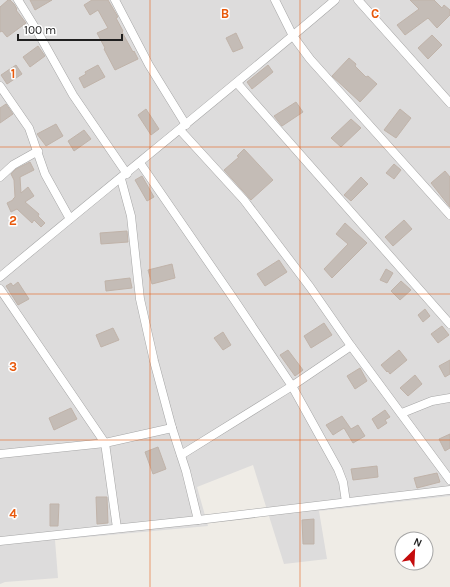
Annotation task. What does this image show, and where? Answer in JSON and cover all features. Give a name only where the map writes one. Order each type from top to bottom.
[{"type":"street","points":[[18,0],[73,95],[124,176],[131,216],[140,299],[154,361],[172,428],[186,471],[198,520]]},
{"type":"street","points":[[115,0],[183,127],[244,200],[310,287],[351,346],[402,413],[450,480]]},
{"type":"street","points":[[275,0],[293,36],[324,76],[450,215]]},
{"type":"street","points":[[0,277],[336,0]]},
{"type":"street","points":[[358,0],[450,103]]},
{"type":"street","points":[[237,83],[450,324]]},
{"type":"street","points":[[0,86],[29,128],[45,174],[70,218]]},
{"type":"street","points":[[0,176],[13,165],[38,151]]},
{"type":"street","points":[[140,163],[292,386],[338,469],[343,482],[346,502]]},
{"type":"street","points":[[0,289],[105,443],[117,528]]},
{"type":"street","points":[[181,456],[292,386],[351,346]]},
{"type":"street","points":[[402,413],[432,402],[450,398]]},
{"type":"street","points":[[0,454],[105,443],[172,428]]},
{"type":"street","points":[[0,540],[198,520],[450,490]]},
{"type":"shaded area","points":[[0,0],[450,0],[450,496],[319,511],[327,559],[284,564],[253,465],[197,487],[208,526],[55,540],[58,578],[5,582],[0,584]]},
{"type":"building","points":[[8,0],[14,4],[17,9],[16,10],[26,23],[7,37],[2,31],[0,32],[0,7]]},
{"type":"building","points":[[30,0],[52,0],[35,10]]},
{"type":"building","points":[[92,0],[108,0],[118,17],[116,18],[123,31],[122,32],[138,59],[115,70],[97,33],[108,28],[98,10],[90,15],[84,5]]},
{"type":"building","points":[[410,0],[434,0],[442,8],[444,5],[450,10],[450,15],[437,28],[428,18],[405,35],[397,25],[419,9]]},
{"type":"building","points":[[236,33],[243,48],[233,52],[226,38]]},
{"type":"building","points":[[432,35],[442,45],[428,59],[418,48]]},
{"type":"building","points":[[38,46],[45,56],[30,67],[23,57]]},
{"type":"building","points":[[349,58],[356,64],[355,66],[366,77],[368,76],[377,84],[360,102],[332,76]]},
{"type":"building","points":[[16,65],[22,74],[7,84],[1,75]]},
{"type":"building","points":[[98,65],[105,77],[84,88],[79,78],[86,74],[85,72]]},
{"type":"building","points":[[268,65],[273,72],[252,89],[247,82]]},
{"type":"building","points":[[296,102],[303,112],[282,126],[274,116]]},
{"type":"building","points":[[6,104],[13,114],[0,123],[0,108]]},
{"type":"building","points":[[146,109],[159,129],[151,135],[138,115]]},
{"type":"building","points":[[400,109],[411,118],[396,138],[384,130]]},
{"type":"building","points":[[351,119],[361,128],[341,147],[331,138]]},
{"type":"building","points":[[56,124],[63,136],[46,146],[37,134]]},
{"type":"building","points":[[84,130],[91,139],[74,151],[68,141]]},
{"type":"building","points":[[244,149],[273,180],[251,200],[224,170],[239,157],[237,156]]},
{"type":"building","points":[[30,162],[34,170],[20,177],[21,193],[28,187],[34,196],[25,202],[39,214],[38,216],[45,223],[41,227],[34,220],[32,223],[17,209],[11,212],[7,203],[15,197],[14,180],[11,174],[16,169]]},
{"type":"building","points":[[394,164],[401,170],[394,179],[386,173]]},
{"type":"building","points":[[445,171],[450,177],[450,207],[431,183]]},
{"type":"building","points":[[142,176],[154,197],[147,201],[135,180]]},
{"type":"building","points":[[361,177],[368,184],[351,201],[344,195]]},
{"type":"building","points":[[404,220],[412,229],[393,246],[385,237]]},
{"type":"building","points":[[345,223],[367,243],[332,278],[324,269],[348,244],[336,234]]},
{"type":"building","points":[[127,231],[128,242],[101,244],[100,233]]},
{"type":"building","points":[[279,260],[287,272],[265,286],[257,274]]},
{"type":"building","points":[[172,264],[175,278],[152,284],[148,270]]},
{"type":"building","points":[[386,269],[393,273],[387,283],[380,280]]},
{"type":"building","points":[[130,278],[132,288],[106,291],[105,281]]},
{"type":"building","points":[[401,281],[411,290],[400,300],[391,291]]},
{"type":"building","points":[[18,282],[29,299],[18,305],[6,286],[11,283],[13,286]]},
{"type":"building","points":[[425,309],[430,316],[423,322],[418,315]]},
{"type":"building","points":[[324,323],[332,335],[311,348],[304,336]]},
{"type":"building","points":[[442,326],[449,335],[438,343],[431,334]]},
{"type":"building","points":[[113,328],[119,340],[101,347],[96,335]]},
{"type":"building","points":[[223,332],[231,345],[223,350],[214,338]]},
{"type":"building","points":[[288,350],[303,370],[295,376],[280,355]]},
{"type":"building","points":[[399,350],[407,360],[390,374],[381,365]]},
{"type":"building","points":[[450,360],[450,374],[445,377],[439,366]]},
{"type":"building","points":[[360,368],[367,381],[355,389],[347,376]]},
{"type":"building","points":[[415,375],[422,384],[408,396],[400,388]]},
{"type":"building","points":[[71,408],[77,419],[54,430],[49,418]]},
{"type":"building","points":[[385,410],[390,417],[385,420],[387,423],[378,429],[372,419]]},
{"type":"building","points":[[342,416],[351,429],[358,425],[365,436],[353,443],[344,428],[333,435],[326,425]]},
{"type":"building","points":[[450,434],[450,448],[445,451],[439,439]]},
{"type":"building","points":[[158,447],[166,469],[153,474],[145,452]]},
{"type":"building","points":[[377,466],[378,477],[353,480],[351,469]]},
{"type":"building","points":[[437,473],[440,482],[417,488],[414,478]]},
{"type":"building","points":[[96,497],[107,497],[108,523],[97,524]]},
{"type":"building","points":[[50,504],[59,504],[58,526],[50,526]]},
{"type":"building","points":[[314,519],[314,544],[303,544],[302,520]]}]
